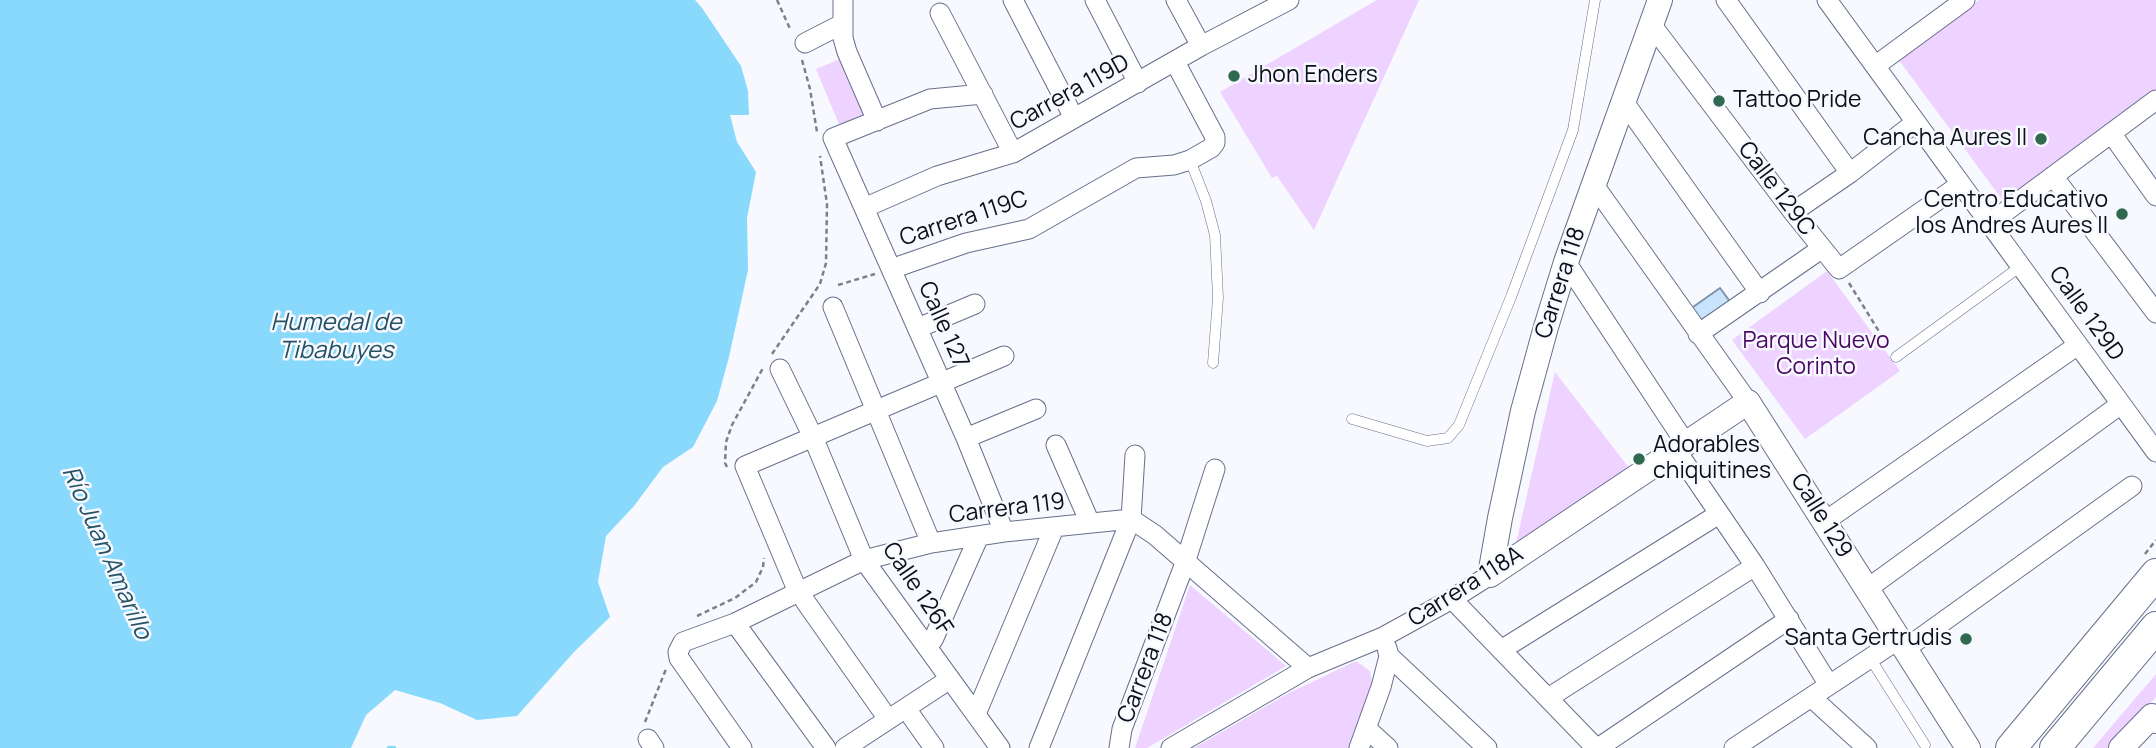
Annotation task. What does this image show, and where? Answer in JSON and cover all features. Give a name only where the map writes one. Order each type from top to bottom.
[{"type":"main road","points":[[2011,748],[2156,574]]},
{"type":"main road","points":[[2055,748],[2156,626]]},
{"type":"street","points":[[843,0],[843,38],[877,121]]},
{"type":"street","points":[[1013,0],[1074,118]]},
{"type":"street","points":[[1095,0],[1138,83]]},
{"type":"street","points":[[1176,0],[1201,46]]},
{"type":"street","name":"Carrera 119D","points":[[864,208],[937,176],[1013,153],[1175,62],[1266,5],[1289,0]]},
{"type":"street","name":"Carrera 118","points":[[1490,575],[1523,411],[1546,327],[1566,262],[1660,0]]},
{"type":"street","points":[[1726,0],[1850,173]]},
{"type":"street","points":[[1875,66],[1965,0]]},
{"type":"street","name":"Calle 129D","points":[[1834,2],[1875,66],[2156,452]]},
{"type":"street","points":[[940,13],[1013,153]]},
{"type":"street","points":[[800,45],[842,24]]},
{"type":"street","name":"Calle 129C","points":[[1651,24],[1839,269]]},
{"type":"street","name":"Carrera 119C","points":[[891,268],[966,243],[1029,229],[1136,168],[1174,165],[1212,148],[1215,137],[1175,62]]},
{"type":"street","points":[[826,141],[930,99],[983,94]]},
{"type":"street","points":[[1990,223],[2156,100]]},
{"type":"street","points":[[1624,102],[1760,293]]},
{"type":"street","points":[[1793,212],[1850,173],[1916,122]]},
{"type":"street","points":[[2111,133],[2156,195]]},
{"type":"street","name":"Calle 127","points":[[826,141],[864,208],[966,438],[1004,533]]},
{"type":"street","points":[[2053,176],[2156,313]]},
{"type":"street","points":[[1839,269],[1961,184]]},
{"type":"street","name":"Calle 129","points":[[1594,185],[1748,402],[1968,748]]},
{"type":"street","points":[[1698,334],[1821,248]]},
{"type":"street","points":[[1566,262],[1681,447],[1719,514],[1755,566],[1829,685]]},
{"type":"street","points":[[918,328],[975,304]]},
{"type":"street","points":[[833,307],[931,543]]},
{"type":"street","points":[[1824,522],[2078,345]]},
{"type":"street","points":[[888,719],[801,596],[738,470],[1004,356]]},
{"type":"street","name":"Calle 126F","points":[[780,369],[813,437],[864,560],[1000,748]]},
{"type":"street","name":"Carrera 118A","points":[[1171,748],[1308,668],[1386,647],[1452,599],[1748,402]]},
{"type":"street","points":[[1867,589],[2121,404]]},
{"type":"street","points":[[966,438],[1036,409]]},
{"type":"street","points":[[1056,445],[1090,523]]},
{"type":"street","points":[[1039,748],[1131,519],[1135,455]]},
{"type":"street","name":"Carrera 118","points":[[1119,748],[1122,729],[1185,563],[1215,469]]},
{"type":"street","points":[[1734,748],[1757,742],[1811,697],[1870,658],[1902,644],[2132,486]]},
{"type":"street","points":[[1501,650],[1719,514]]},
{"type":"street","points":[[1131,519],[1155,534],[1308,668]]},
{"type":"street","name":"Carrera 119","points":[[674,654],[688,638],[735,623],[801,596],[864,560],[931,543],[1131,519]]},
{"type":"street","points":[[976,715],[1054,528]]},
{"type":"street","points":[[933,640],[979,536]]},
{"type":"street","points":[[1548,698],[1755,566]]},
{"type":"street","points":[[1452,599],[1597,748],[1789,619]]},
{"type":"street","points":[[735,623],[826,748]]},
{"type":"street","points":[[1359,748],[1367,729],[1386,647]]},
{"type":"street","points":[[1386,647],[1487,748]]},
{"type":"street","points":[[674,654],[678,652],[679,658],[742,748]]},
{"type":"street","points":[[845,748],[950,679]]},
{"type":"street","points":[[1811,697],[1867,748]]},
{"type":"street","points":[[2121,748],[2155,716]]},
{"type":"street","points":[[912,717],[934,748]]},
{"type":"street","points":[[1367,729],[1388,748]]},
{"type":"lane","points":[[1352,419],[1427,440],[1448,438],[1458,425],[1511,297],[1573,130],[1595,0]]},
{"type":"lane","points":[[1190,160],[1206,201],[1215,235],[1218,298],[1213,363]]},
{"type":"lane","points":[[1896,358],[2021,266]]},
{"type":"lane","points":[[1870,658],[1925,745]]},
{"type":"path","points":[[777,0],[800,45],[826,141]]},
{"type":"path","points":[[738,470],[725,463],[726,442],[732,425],[761,370],[820,284],[826,263],[827,204],[820,156]]},
{"type":"path","name":"Carrera 119C","points":[[838,285],[891,268]]},
{"type":"path","points":[[1839,269],[1896,358]]},
{"type":"path","points":[[693,620],[735,598],[756,582],[764,567],[764,551]]},
{"type":"path","points":[[649,737],[674,654]]},
{"type":"green space","points":[[1377,0],[1419,0],[1314,230],[1277,176],[1272,178],[1220,92]]},
{"type":"green space","name":"Cancha Aures II","points":[[1979,0],[2156,0],[2156,92],[2004,202],[1898,59]]},
{"type":"green space","points":[[845,57],[870,117],[841,129],[816,69]]},
{"type":"green space","name":"Parque Nuevo Corinto","points":[[1827,271],[1900,371],[1805,439],[1732,340]]},
{"type":"green space","points":[[1555,372],[1633,473],[1516,543]]},
{"type":"green space","points":[[1190,585],[1286,666],[1147,748],[1135,748]]},
{"type":"green space","points":[[1356,661],[1370,671],[1372,685],[1349,748],[1194,748],[1289,693]]},
{"type":"green space","points":[[2156,674],[2156,697],[2109,748],[2093,748]]},
{"type":"water","name":"Humedal de Tibabuyes","points":[[0,0],[695,0],[702,8],[741,66],[748,91],[749,115],[730,115],[737,142],[756,172],[747,218],[748,270],[729,357],[717,401],[693,447],[663,467],[634,506],[606,536],[598,582],[610,617],[574,652],[517,716],[477,720],[440,703],[395,690],[366,715],[351,748],[0,748]]},
{"type":"building","points":[[1720,288],[1731,303],[1697,327],[1686,312]]},
{"type":"waterway","points":[[389,748],[394,748]]},
{"type":"place","name":"Jhon Enders","points":[[1234,76]]},
{"type":"place","name":"Tattoo Pride","points":[[1719,101]]},
{"type":"place","name":"Cancha Aures II","points":[[2041,139]]},
{"type":"place","name":"Centro Educativo los Andres Aures II","points":[[2122,214]]},
{"type":"place","name":"Adorables chiquitines","points":[[1639,459]]},
{"type":"place","name":"Santa Gertrudis","points":[[1966,639]]},
{"type":"water label","name":"Río Juan Amarillo","points":[[106,553]]}]
